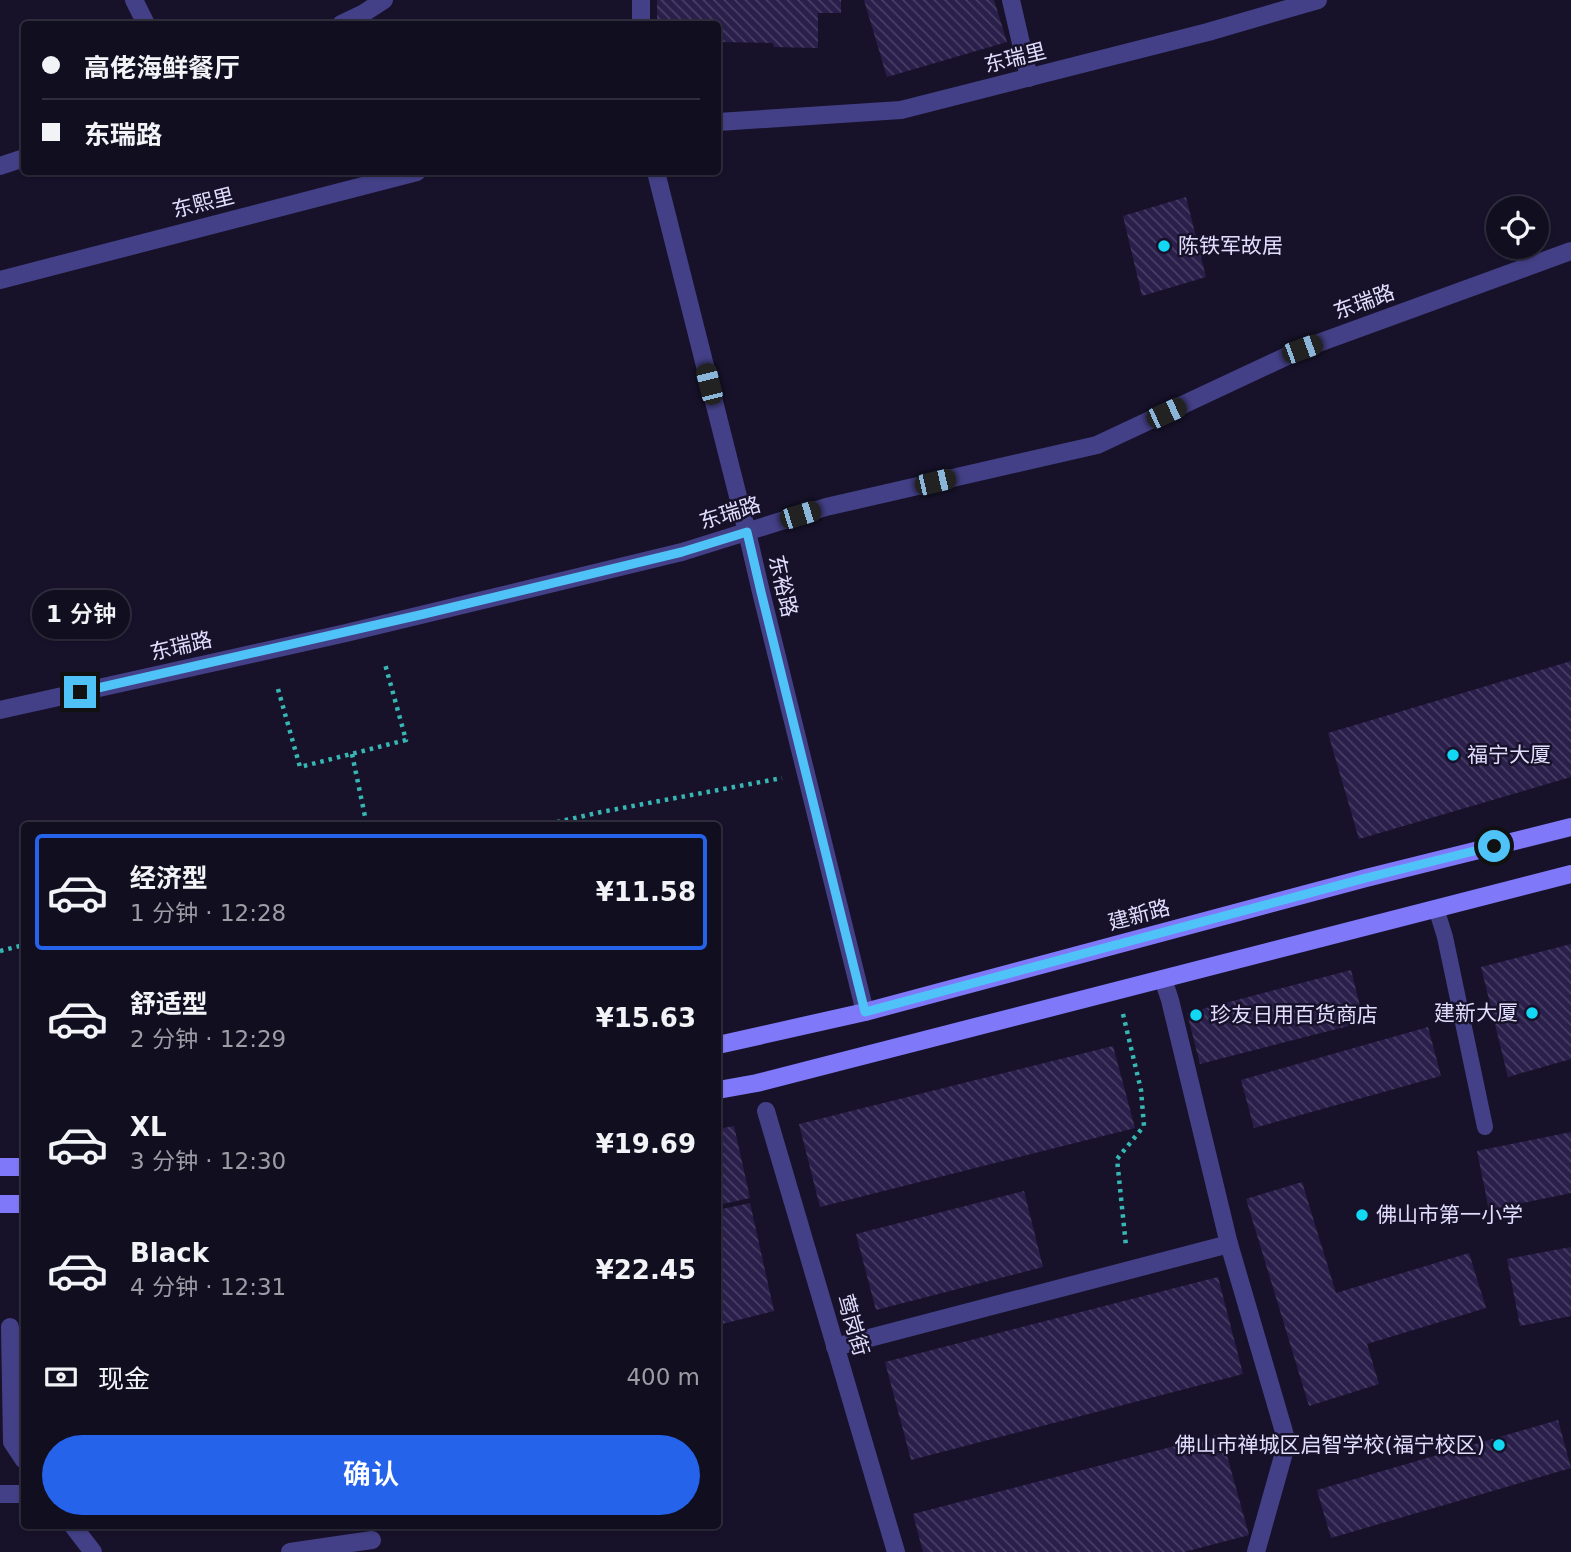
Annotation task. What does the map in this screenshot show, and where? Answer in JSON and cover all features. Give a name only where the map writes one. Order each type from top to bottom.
[{"type":"main road","name":"建新路","points":[[721,1044],[865,1012],[1366,878],[1571,827]]},
{"type":"main road","points":[[721,1089],[771,1079],[1571,874]]},
{"type":"main road","points":[[0,1167],[21,1167]]},
{"type":"main road","points":[[0,1204],[21,1204]]},
{"type":"street","points":[[134,0],[144,21]]},
{"type":"street","points":[[347,21],[384,0]]},
{"type":"street","points":[[641,0],[641,21]]},
{"type":"street","points":[[1010,0],[1029,78]]},
{"type":"street","name":"东瑞里","points":[[721,122],[901,110],[1208,32],[1318,0]]},
{"type":"street","points":[[0,166],[21,159]]},
{"type":"street","name":"东熙里","points":[[0,279],[405,175]]},
{"type":"street","name":"东裕路","points":[[657,175],[865,1012]]},
{"type":"street","name":"东瑞路","points":[[0,710],[359,629],[682,552],[826,507],[1097,445],[1302,349],[1571,251]]},
{"type":"street","points":[[1163,979],[1229,1244],[1287,1442],[1256,1552]]},
{"type":"street","name":"莺岗街","points":[[766,1111],[896,1552]]},
{"type":"street","points":[[835,1347],[1229,1244]]},
{"type":"street","points":[[10,1327],[12,1442],[21,1456]]},
{"type":"street","points":[[0,1494],[21,1494]]},
{"type":"street","points":[[75,1529],[93,1552]]},
{"type":"street","points":[[290,1552],[372,1540]]},
{"type":"lane","points":[[1436,908],[1445,937],[1485,1127]]},
{"type":"path","points":[[278,689],[300,767],[406,740],[385,664]]},
{"type":"path","points":[[352,754],[365,822]]},
{"type":"path","points":[[557,822],[782,778]]},
{"type":"path","points":[[0,951],[21,946]]},
{"type":"path","points":[[1123,1014],[1141,1090],[1144,1126],[1117,1160],[1128,1271]]},
{"type":"building","points":[[657,0],[841,0],[841,13],[818,13],[818,48],[774,47],[773,43],[721,42],[721,21],[657,21]]},
{"type":"building","points":[[864,0],[994,0],[1007,42],[887,77]]},
{"type":"building","name":"陈铁军故居","points":[[1186,197],[1206,277],[1142,296],[1123,216]]},
{"type":"building","name":"福宁大厦","points":[[1571,661],[1571,777],[1359,839],[1328,733]]},
{"type":"building","name":"建新大厦","points":[[1571,944],[1571,1059],[1508,1077],[1481,967]]},
{"type":"building","points":[[1351,970],[1364,1022],[1200,1064],[1187,1013]]},
{"type":"building","points":[[1428,1027],[1441,1076],[1254,1128],[1241,1080]]},
{"type":"building","points":[[1113,1046],[1135,1128],[820,1207],[799,1124]]},
{"type":"building","points":[[734,1126],[750,1198],[721,1204],[721,1128]]},
{"type":"building","points":[[1571,1132],[1571,1193],[1489,1210],[1477,1151]]},
{"type":"building","points":[[1302,1182],[1336,1293],[1469,1253],[1486,1308],[1367,1344],[1379,1384],[1309,1406],[1246,1199]]},
{"type":"building","points":[[1024,1191],[1043,1267],[876,1310],[856,1234]]},
{"type":"building","points":[[750,1203],[774,1311],[721,1324],[721,1209]]},
{"type":"building","points":[[1571,1247],[1571,1316],[1520,1326],[1507,1259]]},
{"type":"building","points":[[1218,1277],[1243,1374],[911,1460],[885,1362]]},
{"type":"building","points":[[1558,1420],[1571,1468],[1331,1538],[1317,1490]]},
{"type":"building","points":[[1221,1434],[1249,1535],[1184,1552],[923,1552],[913,1514]]},
{"type":"place","name":"陈铁军故居","points":[[1164,246]]},
{"type":"place","name":"福宁大厦","points":[[1453,755]]},
{"type":"place","name":"建新大厦","points":[[1532,1013]]},
{"type":"place","name":"珍友日用百货商店","points":[[1196,1015]]},
{"type":"place","name":"佛山市第一小学","points":[[1362,1215]]},
{"type":"place","name":"佛山市禅城区启智学校(福宁校区)","points":[[1499,1445]]},
{"type":"route","points":[[80,692],[346,633],[682,552],[747,532],[865,1012],[1494,846]]}]
